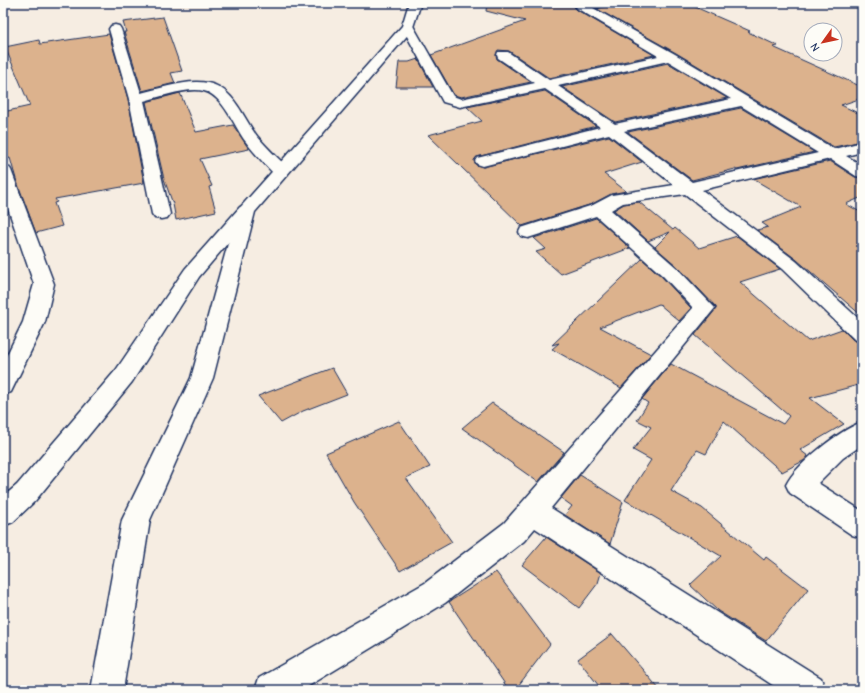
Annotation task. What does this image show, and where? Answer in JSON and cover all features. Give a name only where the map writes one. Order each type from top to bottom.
[{"type":"street","points":[[3,514],[26,493],[124,376],[192,273],[408,27],[415,3]]},
{"type":"street","points":[[602,3],[582,7],[670,57],[862,172]]},
{"type":"street","points":[[408,27],[448,99],[460,103],[670,57]]},
{"type":"street","points":[[115,29],[136,99],[161,214]]},
{"type":"street","points":[[503,55],[612,129],[789,265],[862,334]]},
{"type":"street","points":[[136,99],[192,87],[206,86],[214,89],[229,104],[250,137],[281,172]]},
{"type":"street","points":[[483,161],[612,129],[743,101]]},
{"type":"street","points":[[528,232],[599,209],[618,199],[689,188],[862,148]]},
{"type":"street","points":[[3,170],[44,284],[34,322],[3,386]]},
{"type":"street","points":[[271,690],[435,593],[514,532],[705,308],[670,272],[599,209]]},
{"type":"street","points":[[106,690],[136,520],[202,378],[246,211]]},
{"type":"street","points":[[862,432],[834,451],[799,485],[862,526]]},
{"type":"street","points":[[532,511],[808,690]]},
{"type":"building","points":[[487,3],[580,3],[574,7],[577,10],[654,55],[549,78],[509,51],[498,50],[496,55],[497,59],[531,82],[461,97],[454,95],[431,55],[525,21],[486,11]]},
{"type":"building","points":[[610,3],[686,3],[750,31],[748,32],[778,46],[773,47],[803,60],[803,62],[806,62],[862,87],[862,98],[841,105],[862,115],[862,141],[834,147],[676,53],[597,9]]},
{"type":"building","points":[[163,17],[182,71],[171,73],[175,83],[142,91],[124,32],[126,32],[123,22]]},
{"type":"building","points":[[109,34],[128,99],[144,183],[55,199],[57,202],[54,203],[62,226],[36,233],[16,179],[10,158],[3,160],[3,112],[30,106],[5,47],[39,40],[40,44]]},
{"type":"building","points":[[418,59],[433,87],[396,87],[399,62],[409,62]]},
{"type":"building","points":[[668,63],[727,98],[615,122],[562,87]]},
{"type":"building","points":[[545,91],[596,126],[477,157],[474,160],[476,165],[483,167],[609,136],[642,162],[604,174],[626,191],[611,194],[592,204],[522,226],[428,135],[482,121],[467,107]]},
{"type":"building","points":[[180,93],[196,132],[233,125],[249,149],[200,159],[212,186],[209,187],[216,211],[176,220],[173,204],[164,179],[146,102]]},
{"type":"building","points":[[741,108],[814,152],[692,180],[628,132]]},
{"type":"building","points":[[830,161],[855,177],[862,178],[862,197],[846,204],[862,213],[862,316],[797,260],[757,230],[768,227],[762,223],[801,207],[753,179]]},
{"type":"building","points":[[639,202],[673,230],[675,228],[699,248],[737,236],[780,269],[740,282],[808,341],[842,329],[853,340],[862,343],[862,384],[810,398],[844,424],[800,450],[808,456],[805,460],[782,472],[724,421],[706,454],[697,450],[671,491],[702,508],[764,560],[766,557],[808,589],[766,641],[718,611],[690,585],[721,556],[625,500],[651,460],[633,450],[651,427],[637,420],[648,403],[642,399],[671,364],[783,424],[789,416],[695,335],[716,307],[678,267],[655,247],[670,232],[648,241],[614,210],[624,204]]},
{"type":"building","points":[[596,218],[630,248],[561,274],[536,252],[546,249],[534,238]]},
{"type":"building","points":[[642,259],[662,277],[691,308],[679,321],[659,304],[600,327],[651,354],[621,388],[552,349],[559,343],[552,345]]},
{"type":"building","points":[[332,368],[347,394],[303,411],[281,423],[258,396]]},
{"type":"building","points":[[492,403],[564,452],[538,482],[462,428]]},
{"type":"building","points":[[399,421],[430,467],[406,478],[452,542],[400,571],[354,502],[326,453]]},
{"type":"building","points":[[580,475],[623,502],[610,544],[565,515],[572,506],[561,498]]},
{"type":"building","points":[[546,537],[601,573],[598,583],[579,608],[522,565]]},
{"type":"building","points":[[496,572],[550,644],[515,690],[509,690],[449,602]]},
{"type":"building","points":[[612,634],[660,690],[602,690],[578,659]]}]
